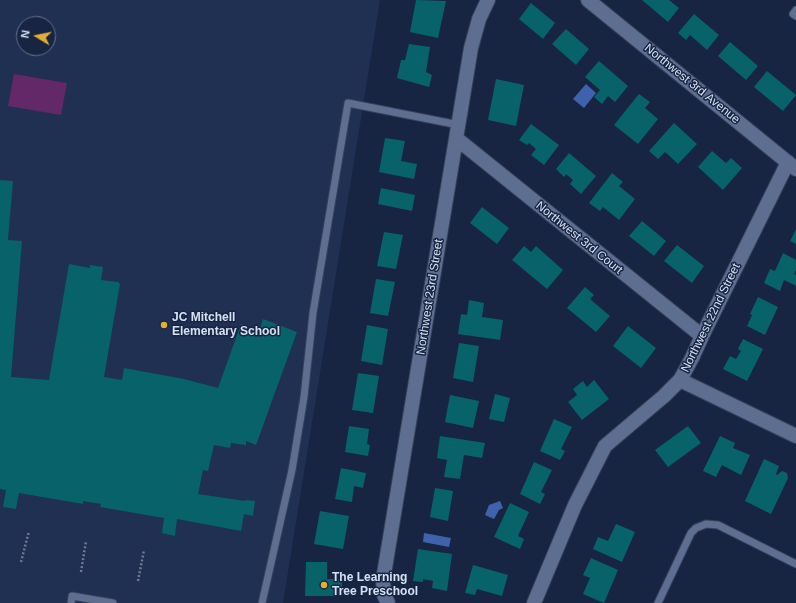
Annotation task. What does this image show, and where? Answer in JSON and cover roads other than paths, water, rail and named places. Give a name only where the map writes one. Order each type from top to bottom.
[{"type":"street","name":"Northwest 23rd Street","points":[[386,599],[383,580],[471,48],[479,19],[488,0]]},
{"type":"street","name":"Northwest 3rd Avenue","points":[[588,0],[792,165]]},
{"type":"street","name":"Northwest 3rd Court","points":[[457,139],[702,336]]},
{"type":"street","name":"Northwest 22nd Street","points":[[534,603],[575,505],[605,446],[664,396],[680,380],[792,165]]},
{"type":"street","points":[[680,380],[796,436]]},
{"type":"lane","points":[[796,10],[793,14],[796,16]]},
{"type":"lane","points":[[262,603],[292,470],[304,397],[313,313],[348,103],[459,125]]},
{"type":"lane","points":[[658,603],[691,533],[696,528],[706,524],[718,525],[796,564]]},
{"type":"lane","points":[[71,603],[72,596],[113,603]]},
{"type":"water","points":[[586,84],[596,93],[584,108],[573,99]]},
{"type":"water","points":[[500,501],[503,508],[499,510],[494,519],[485,515],[489,505]]},
{"type":"water","points":[[424,533],[451,538],[449,547],[423,542]]},
{"type":"place","name":"JC Mitchell Elementary School","points":[[164,325]]},
{"type":"place","name":"The Learning Tree Preschool","points":[[324,585]]}]
